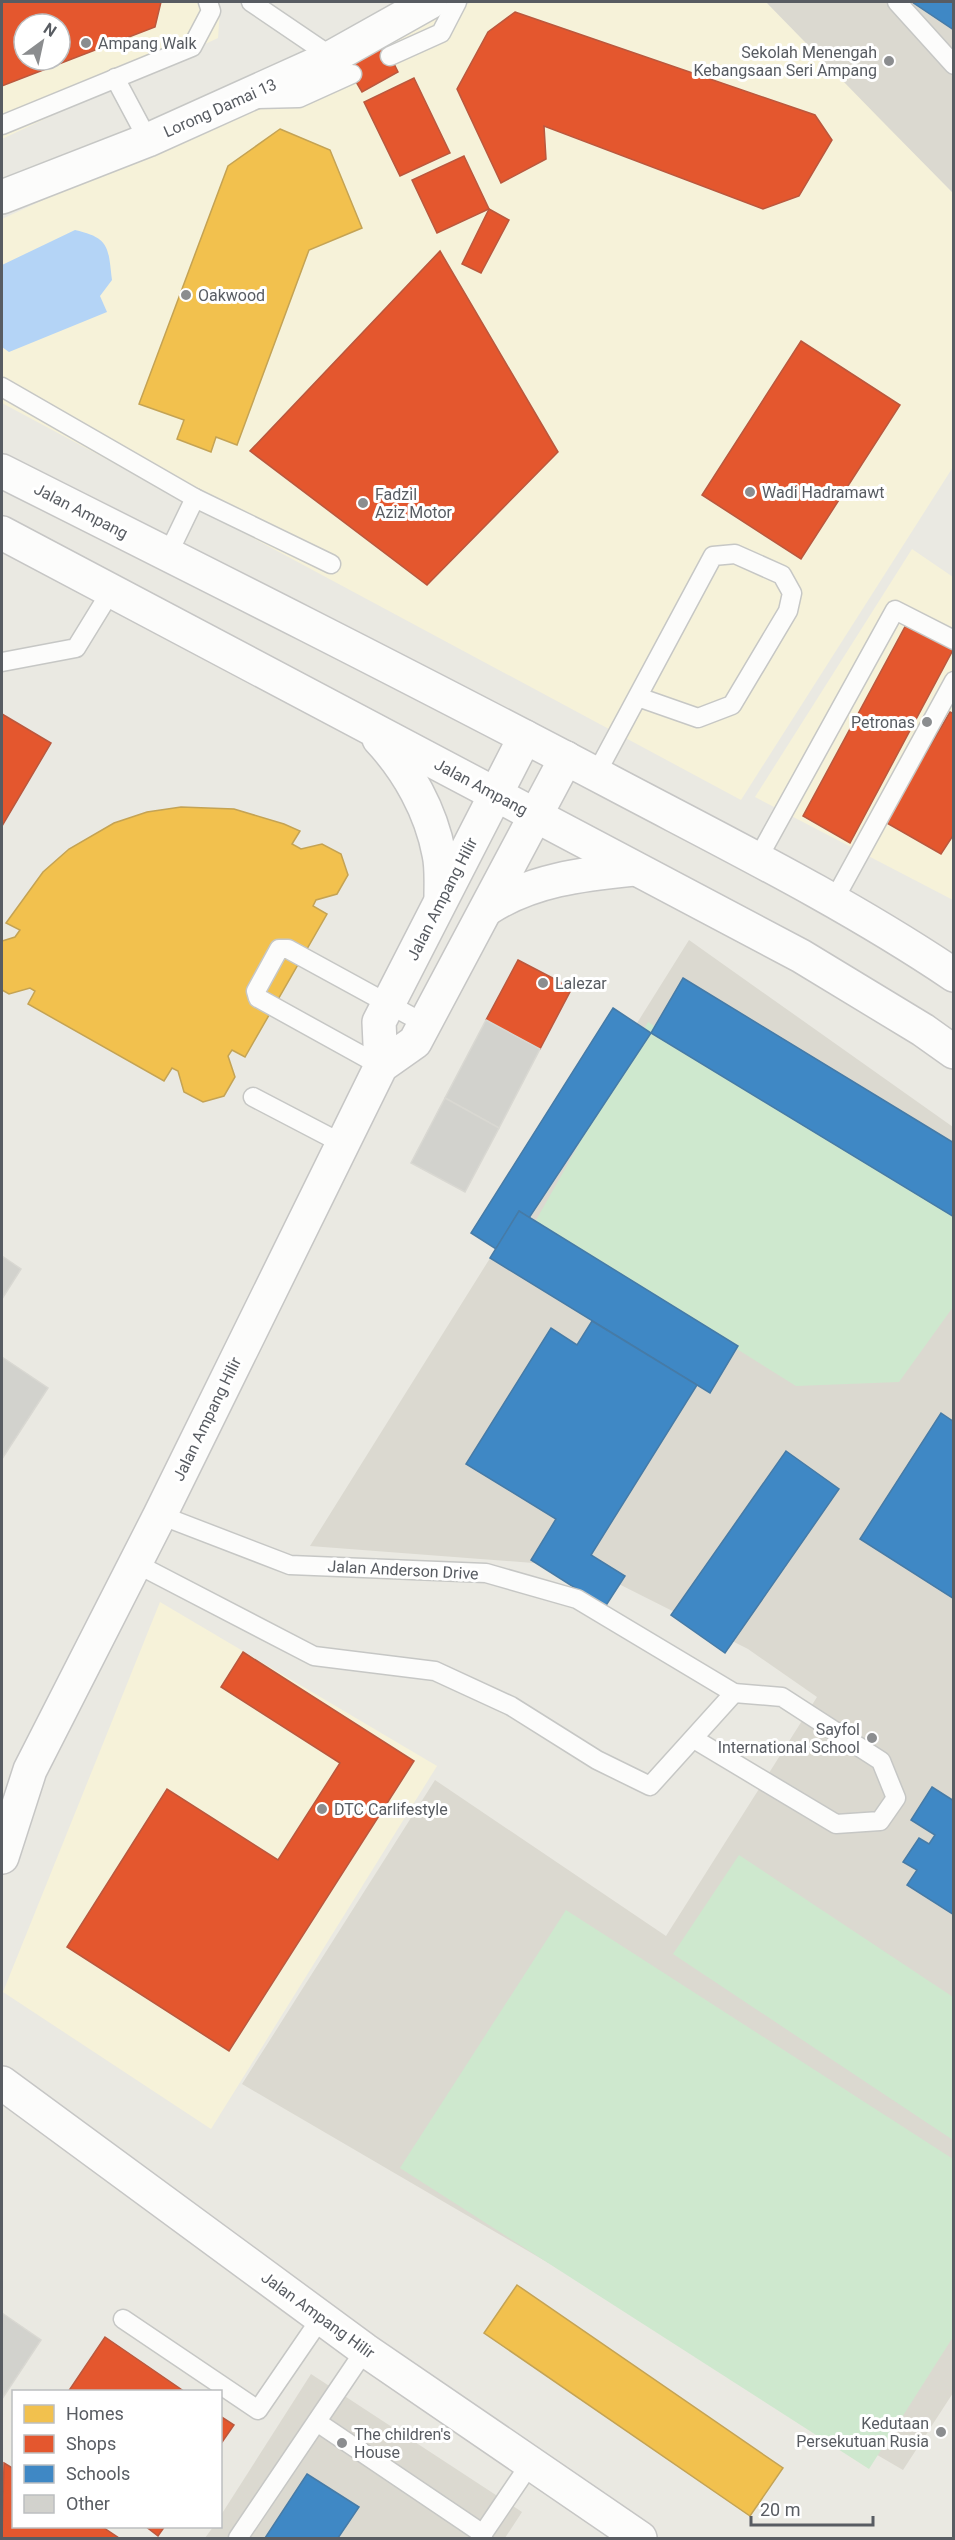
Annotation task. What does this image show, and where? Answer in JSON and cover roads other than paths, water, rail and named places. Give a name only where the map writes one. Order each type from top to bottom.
[{"type":"street","name":"Lorong Damai 13","points":[[2,196],[148,140],[239,99],[342,66],[430,2]]},
{"type":"street","name":"Jalan Ampang","points":[[2,471],[566,758],[834,900],[954,975]]},
{"type":"street","name":"Jalan Ampang","points":[[2,533],[801,956],[923,1030],[954,1052]]},
{"type":"street","points":[[367,726],[401,763],[413,783],[439,854],[441,898]]},
{"type":"street","name":"Jalan Ampang Hilir","points":[[2,1857],[30,1770],[160,1515],[381,1066],[379,1022],[525,737]]},
{"type":"street","name":"Jalan Ampang Hilir","points":[[381,1066],[415,1042],[566,758]]},
{"type":"street","points":[[487,909],[512,893],[584,874],[634,868]]},
{"type":"street","name":"Jalan Ampang Hilir","points":[[2,1803],[30,1770]]},
{"type":"street","name":"Jalan Ampang Hilir","points":[[2,2083],[365,2350],[640,2538]]},
{"type":"lane","points":[[2,125],[192,47],[211,11],[208,2]]},
{"type":"lane","points":[[251,2],[342,66]]},
{"type":"lane","points":[[390,56],[441,33],[457,2]]},
{"type":"lane","points":[[897,2],[954,65]]},
{"type":"lane","points":[[115,78],[148,140]]},
{"type":"lane","points":[[2,387],[195,498],[330,564]]},
{"type":"lane","points":[[168,554],[195,498]]},
{"type":"lane","points":[[596,774],[713,556],[735,554],[782,575],[792,593],[788,611],[732,705],[698,718],[638,697]]},
{"type":"lane","points":[[2,662],[76,648],[111,591]]},
{"type":"lane","points":[[757,860],[895,610],[954,640]]},
{"type":"lane","points":[[834,900],[954,681]]},
{"type":"lane","points":[[381,1066],[258,998],[256,991],[279,949],[288,949],[424,1023]]},
{"type":"lane","points":[[253,1097],[343,1144]]},
{"type":"lane","name":"Jalan Anderson Drive","points":[[160,1515],[291,1565],[486,1573],[577,1599],[734,1693]]},
{"type":"lane","points":[[135,1563],[314,1656],[435,1671],[511,1706],[597,1760],[650,1786],[734,1693],[782,1697],[881,1761],[896,1798],[880,1821],[836,1824],[741,1765],[693,1739]]},
{"type":"lane","points":[[123,2319],[258,2410],[321,2318]]},
{"type":"lane","points":[[238,2538],[365,2350]]},
{"type":"lane","points":[[317,2422],[481,2536],[530,2464]]},
{"type":"water","points":[[75,230],[101,241],[108,252],[112,280],[100,296],[107,312],[9,352],[2,347],[2,265]]},
{"type":"place","name":"Ampang Walk","points":[[86,43]]},
{"type":"place","name":"Sekolah Menengah Kebangsaan Seri Ampang","points":[[889,61]]},
{"type":"place","name":"Oakwood","points":[[186,295]]},
{"type":"place","name":"Wadi Hadramawt","points":[[750,492]]},
{"type":"place","name":"Fadzil Aziz Motor","points":[[363,503]]},
{"type":"place","name":"Petronas","points":[[927,722]]},
{"type":"place","name":"Lalezar","points":[[543,983]]},
{"type":"place","name":"Sayfol International School","points":[[872,1738]]},
{"type":"place","name":"DTC Carlifestyle","points":[[322,1809]]},
{"type":"place","name":"Kedutaan Persekutuan Rusia","points":[[941,2432]]},
{"type":"place","name":"The children's House","points":[[342,2443]]}]
